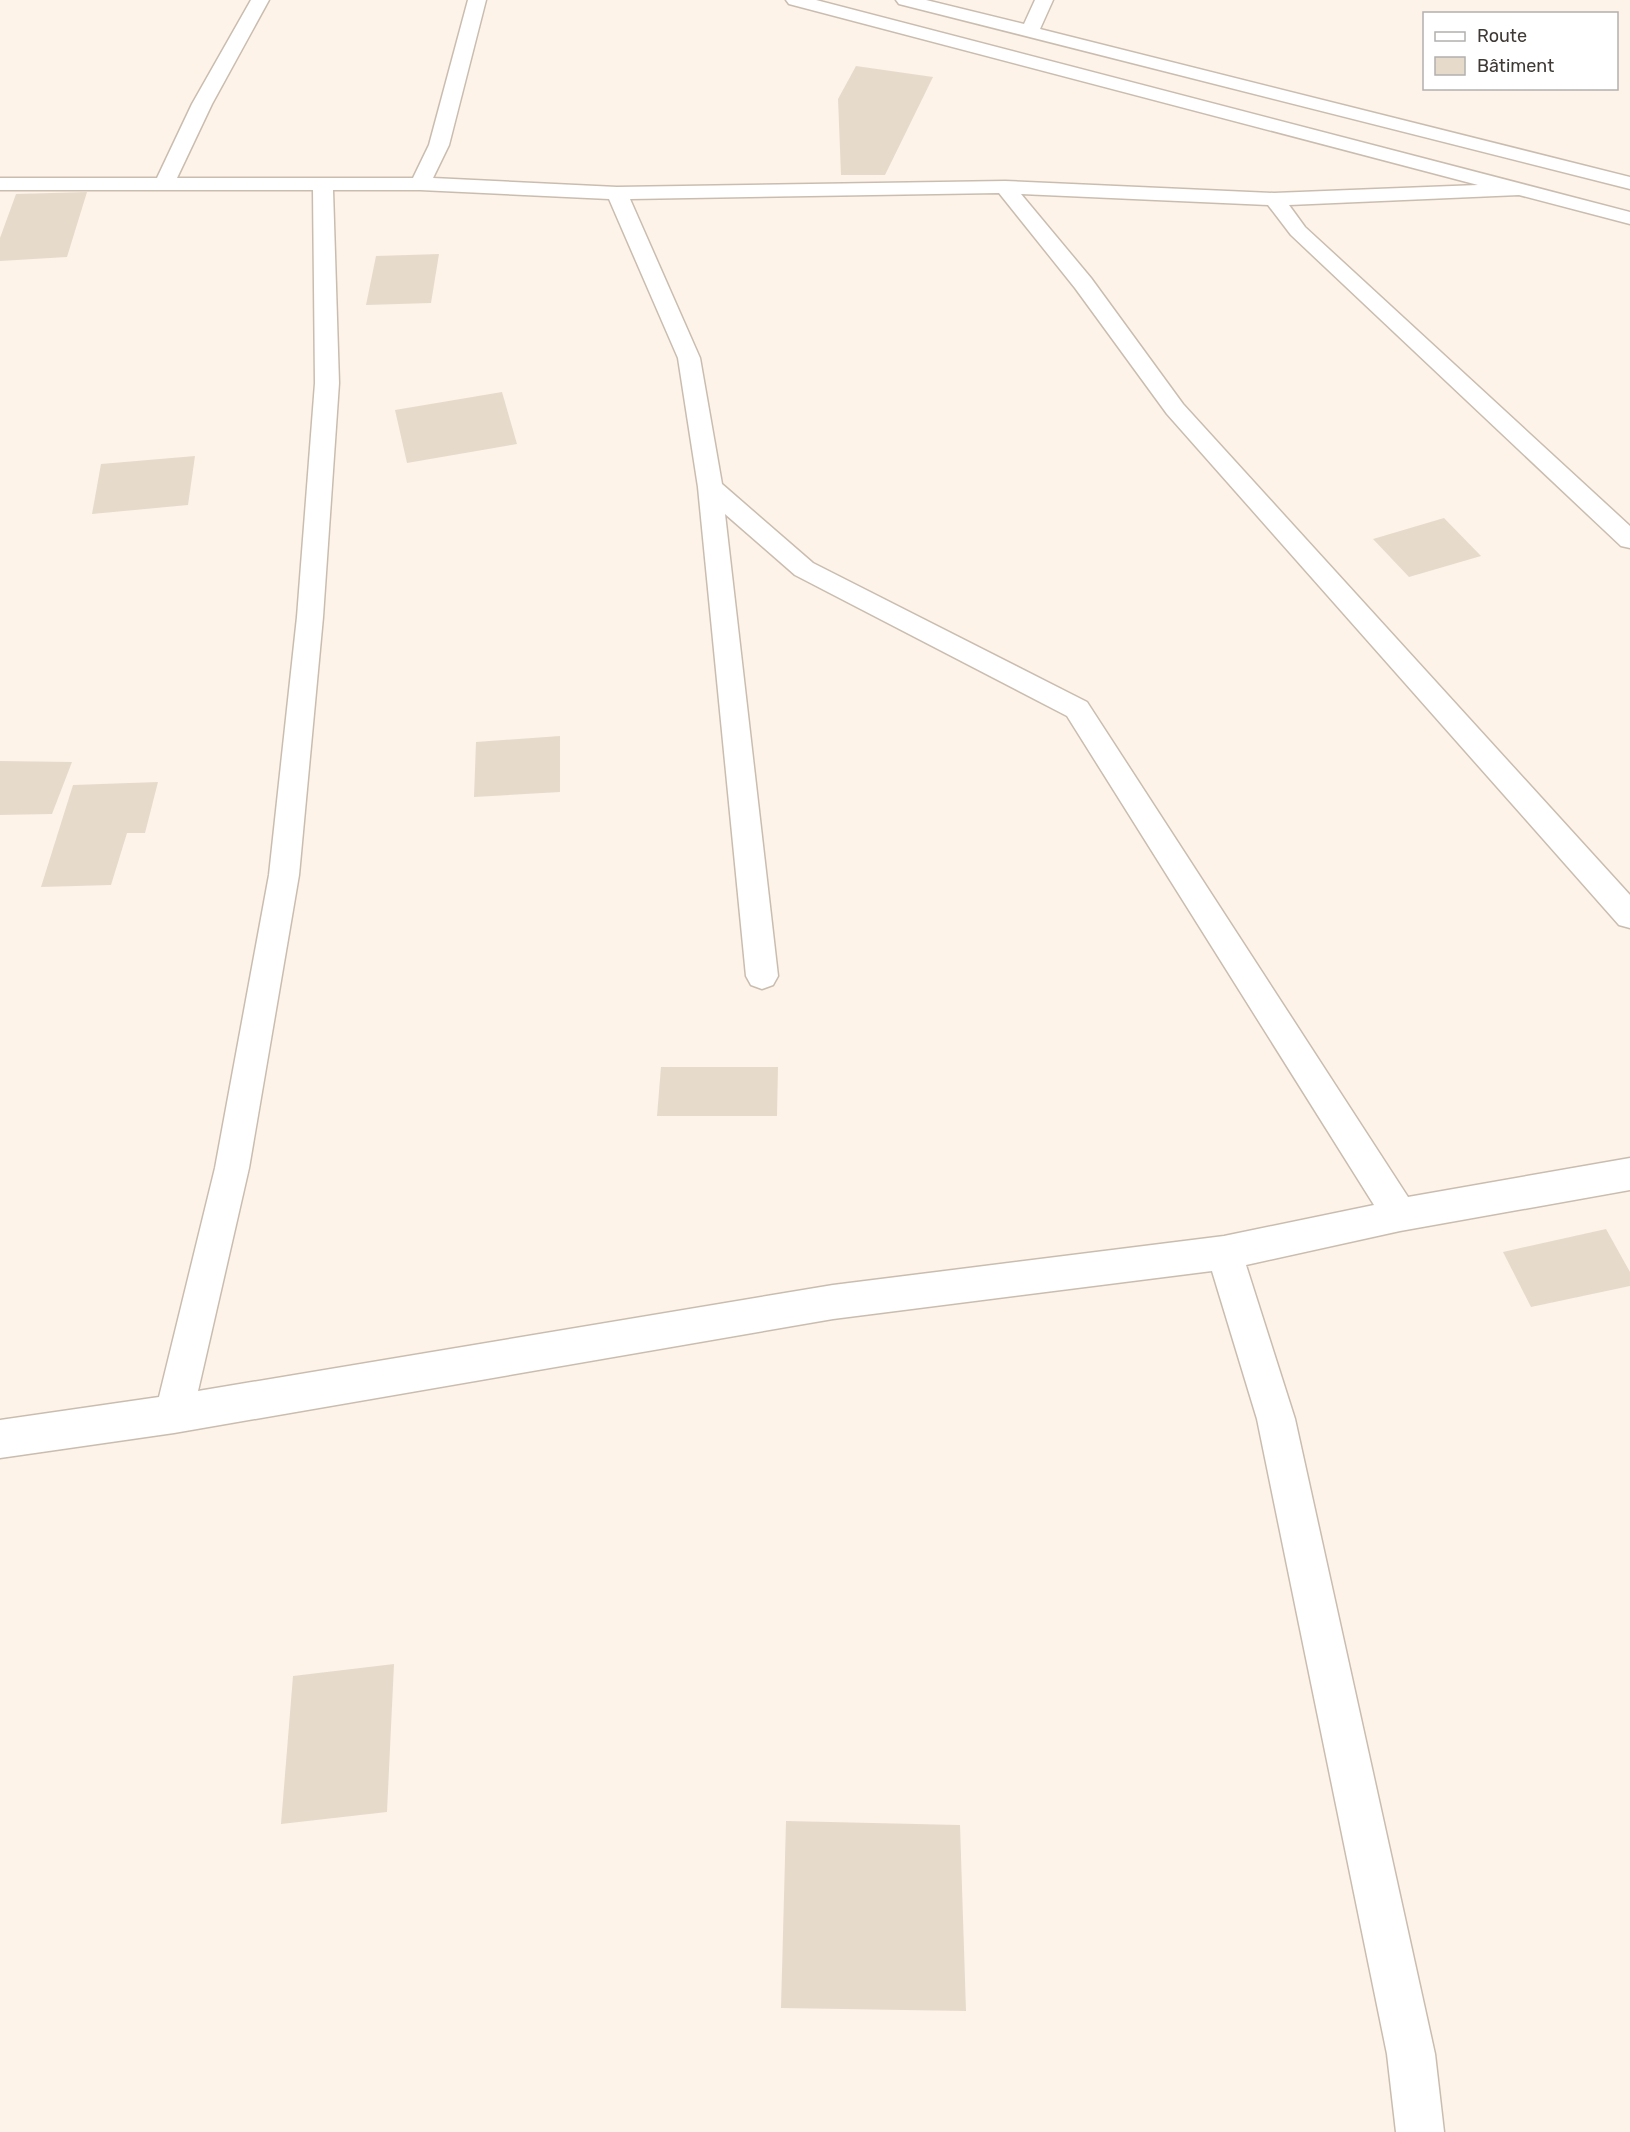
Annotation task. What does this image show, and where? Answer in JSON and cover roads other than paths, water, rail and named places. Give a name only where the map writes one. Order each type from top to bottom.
[{"type":"street","points":[[164,184],[202,104],[260,0]]},
{"type":"street","points":[[420,184],[439,145],[477,0]]},
{"type":"street","points":[[795,0],[1630,218]]},
{"type":"street","points":[[905,0],[1630,183]]},
{"type":"street","points":[[1029,32],[1044,0]]},
{"type":"street","points":[[0,184],[324,186],[420,184],[617,193],[1005,187],[1274,199],[1519,189]]},
{"type":"street","points":[[174,1414],[232,1168],[284,875],[310,617],[327,383],[324,186]]},
{"type":"street","points":[[1005,187],[1083,283],[1175,409],[1630,916]]},
{"type":"street","points":[[617,193],[689,358],[710,487],[762,976]]},
{"type":"street","points":[[1274,199],[1298,231],[1630,540]]},
{"type":"street","points":[[710,487],[804,568],[1077,709],[1400,1215]]},
{"type":"street","points":[[0,1439],[174,1414],[833,1302],[1224,1253],[1400,1215],[1630,1174]]},
{"type":"street","points":[[1224,1253],[1276,1419],[1411,2054],[1420,2132]]}]
